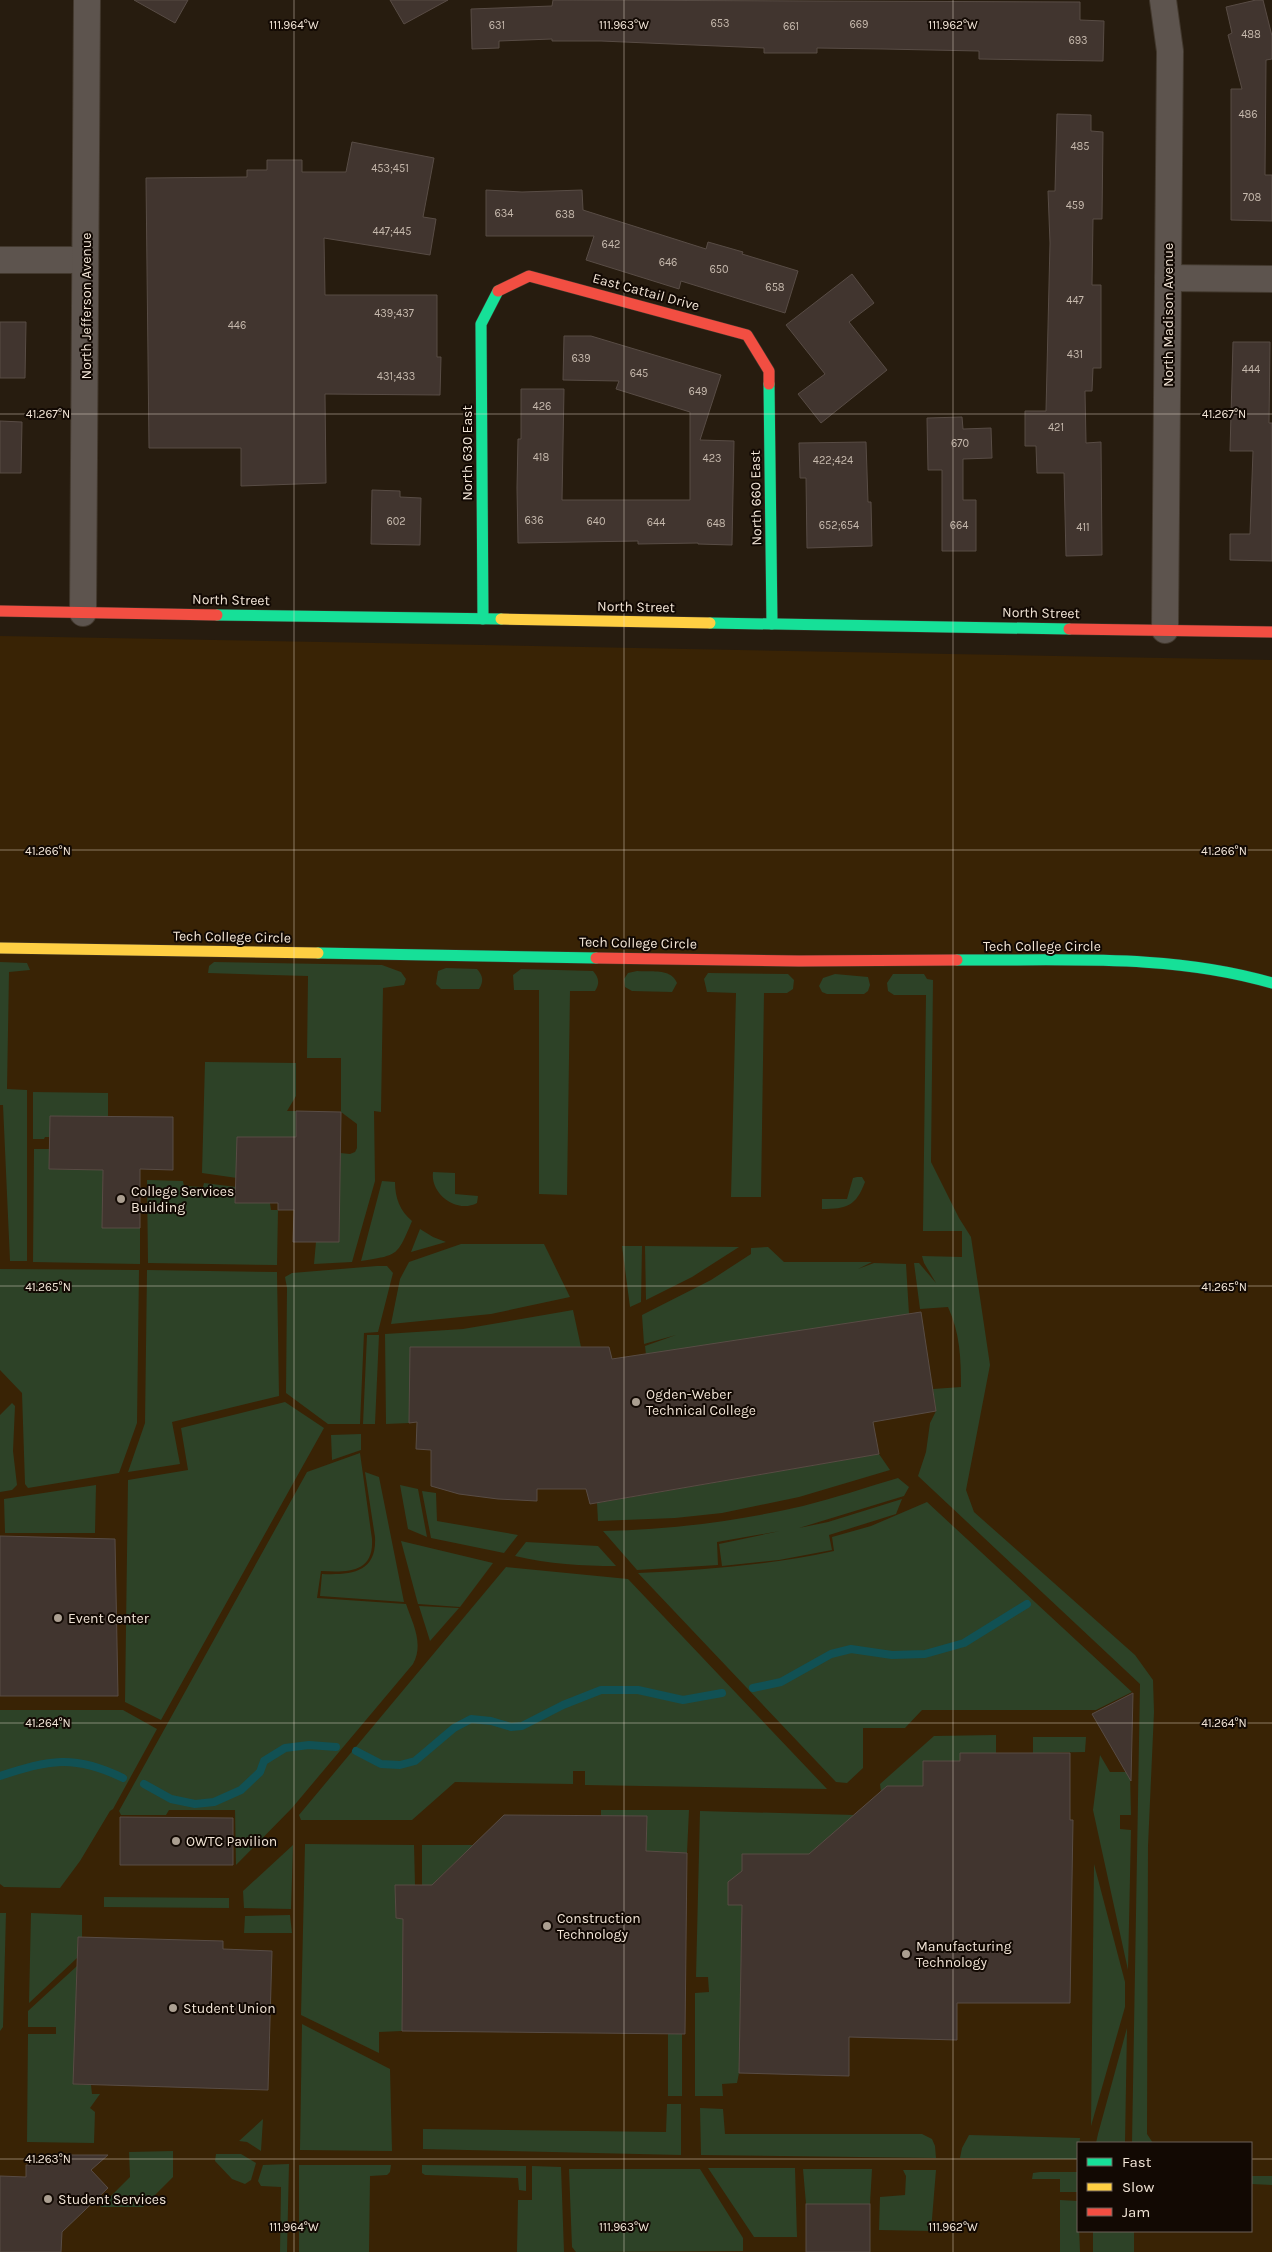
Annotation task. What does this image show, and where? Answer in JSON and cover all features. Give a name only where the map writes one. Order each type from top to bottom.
[{"type":"street","name":"North Jefferson Avenue","points":[[83,612],[87,0]]},
{"type":"street","name":"North Madison Avenue","points":[[1163,0],[1170,51],[1165,630]]},
{"type":"street","points":[[0,260],[86,260]]},
{"type":"street","name":"East Cattail Drive","points":[[498,290],[530,276],[747,335],[769,371]]},
{"type":"street","points":[[1168,278],[1272,279]]},
{"type":"street","name":"North 630 East","points":[[483,619],[481,324],[498,290]]},
{"type":"street","name":"North 660 East","points":[[769,371],[772,624]]},
{"type":"street","name":"North Street","points":[[0,611],[1272,632]]},
{"type":"street","name":"Tech College Circle","points":[[0,948],[799,961],[877,959],[1145,962],[1217,968],[1243,973],[1272,983]]},
{"type":"shaded area","name":"Ogden-Weber Technical College","points":[[0,636],[1272,660],[1272,2252],[0,2252]]},
{"type":"green space","points":[[0,962],[27,963],[30,970],[9,972],[7,1089],[27,1090],[27,1261],[10,1261],[3,1105],[0,1105]]},
{"type":"green space","points":[[214,962],[382,965],[401,972],[406,979],[404,985],[383,988],[381,1112],[374,1111],[375,1181],[352,1262],[314,1264],[316,1242],[339,1242],[340,1153],[350,1154],[355,1152],[357,1148],[357,1124],[341,1112],[341,1058],[307,1058],[308,976],[208,973],[209,966]]},
{"type":"green space","points":[[446,968],[477,969],[482,979],[479,989],[441,989],[436,984],[438,971]]},
{"type":"green space","points":[[521,969],[593,971],[597,976],[598,985],[595,991],[570,991],[567,1195],[539,1194],[539,990],[514,990],[513,975]]},
{"type":"green space","points":[[637,971],[666,973],[674,978],[677,983],[672,992],[632,991],[625,987],[624,979],[628,973]]},
{"type":"green space","points":[[708,973],[788,974],[794,980],[793,989],[787,993],[764,993],[761,1197],[731,1197],[736,993],[707,992],[704,979]]},
{"type":"green space","points":[[835,974],[868,977],[870,985],[868,991],[864,994],[827,994],[822,992],[819,986],[823,978]]},
{"type":"green space","points":[[893,974],[924,974],[927,979],[933,980],[931,1162],[959,1218],[971,1237],[990,1365],[966,1490],[974,1512],[1135,1655],[1153,1680],[1154,1712],[1148,1846],[1147,2134],[1152,2142],[1132,2142],[1140,1684],[918,1476],[926,1452],[930,1423],[936,1411],[933,1389],[961,1387],[961,1376],[957,1336],[948,1307],[920,1309],[914,1263],[919,1263],[936,1283],[922,1256],[962,1257],[962,1231],[923,1231],[926,995],[894,995],[888,991],[887,983]]},
{"type":"green space","points":[[205,1062],[296,1063],[296,1096],[287,1111],[296,1111],[296,1137],[237,1137],[237,1178],[202,1173]]},
{"type":"green space","points":[[33,1092],[108,1093],[108,1117],[50,1137],[45,1137],[44,1139],[33,1139]]},
{"type":"green space","points":[[34,1149],[49,1149],[49,1169],[103,1170],[102,1227],[140,1228],[140,1264],[33,1262]]},
{"type":"green space","points":[[433,1172],[455,1173],[455,1194],[478,1196],[477,1203],[461,1206],[446,1200],[436,1188]]},
{"type":"green space","points":[[862,1177],[865,1182],[854,1201],[844,1207],[822,1209],[822,1199],[847,1199],[853,1178]]},
{"type":"green space","points":[[147,1180],[183,1181],[184,1186],[203,1187],[204,1183],[236,1187],[235,1203],[270,1203],[271,1210],[278,1210],[277,1265],[148,1263]]},
{"type":"green space","points":[[382,1181],[395,1182],[399,1204],[412,1221],[403,1241],[395,1252],[383,1257],[361,1261]]},
{"type":"green space","points":[[420,1229],[433,1237],[446,1242],[411,1252]]},
{"type":"green space","points":[[461,1244],[544,1244],[570,1297],[491,1314],[391,1324],[400,1279],[409,1262]]},
{"type":"green space","points":[[622,1246],[642,1246],[641,1302],[630,1307]]},
{"type":"green space","points":[[645,1246],[739,1247],[692,1277],[646,1300]]},
{"type":"green space","points":[[768,1247],[784,1262],[872,1262],[858,1269],[874,1263],[906,1264],[909,1314],[646,1355],[645,1346],[676,1335],[644,1344],[642,1315],[711,1280],[751,1254],[751,1248]]},
{"type":"green space","points":[[387,1266],[393,1273],[378,1332],[364,1333],[360,1424],[328,1424],[286,1393],[287,1288],[285,1277],[292,1273]]},
{"type":"green space","points":[[0,1269],[139,1270],[137,1423],[119,1473],[28,1488],[25,1484],[22,1393],[0,1370]]},
{"type":"green space","points":[[147,1270],[277,1272],[279,1396],[172,1422],[180,1464],[128,1472],[145,1423]]},
{"type":"green space","points":[[573,1310],[581,1347],[411,1347],[409,1423],[386,1424],[385,1334],[463,1329]]},
{"type":"green space","points":[[367,1335],[379,1335],[375,1424],[363,1424]]},
{"type":"green space","points":[[285,1402],[324,1428],[161,1720],[125,1702],[128,1480],[188,1470],[181,1428]]},
{"type":"green space","points":[[12,1403],[15,1406],[13,1451],[17,1485],[12,1490],[0,1492],[0,1415]]},
{"type":"green space","points":[[361,1434],[361,1450],[332,1460],[331,1435]]},
{"type":"green space","points":[[360,1453],[372,1539],[371,1550],[368,1559],[357,1568],[349,1571],[321,1571],[317,1598],[406,1604],[414,1626],[418,1649],[413,1664],[292,1808],[236,1865],[235,1810],[169,1810],[166,1815],[121,1815],[119,1811],[307,1472]]},
{"type":"green space","points":[[879,1454],[890,1470],[799,1497],[722,1513],[675,1518],[598,1521],[597,1503]]},
{"type":"green space","points":[[365,1472],[379,1477],[404,1602],[320,1596],[322,1574],[352,1572],[367,1565],[372,1558],[375,1537]]},
{"type":"green space","points":[[898,1478],[909,1487],[904,1496],[799,1528],[828,1522],[902,1499],[896,1514],[829,1535],[832,1550],[779,1560],[722,1566],[719,1544],[780,1531],[717,1542],[718,1565],[637,1570],[603,1531],[678,1527],[753,1516],[815,1503]]},
{"type":"green space","points":[[96,1485],[95,1533],[5,1533],[4,1499]]},
{"type":"green space","points":[[400,1485],[418,1489],[427,1537],[408,1529]]},
{"type":"green space","points":[[422,1491],[436,1493],[437,1521],[518,1535],[504,1553],[431,1538]]},
{"type":"green space","points":[[927,1502],[1132,1692],[1096,1710],[922,1710],[905,1728],[863,1728],[863,1768],[847,1783],[836,1782],[638,1573],[737,1566],[786,1560],[834,1551],[832,1537],[871,1526]]},
{"type":"green space","points":[[401,1541],[493,1563],[460,1607],[418,1604]]},
{"type":"green space","points":[[526,1542],[598,1546],[616,1566],[566,1564],[515,1556]]},
{"type":"green space","points":[[506,1567],[628,1579],[827,1789],[585,1785],[585,1771],[573,1771],[573,1784],[455,1782],[412,1820],[301,1820],[299,1815]]},
{"type":"green space","points":[[419,1606],[459,1608],[430,1641]]},
{"type":"green space","points":[[0,1710],[123,1710],[157,1729],[113,1809],[80,1861],[60,1888],[4,1887],[0,1884]]},
{"type":"green space","points":[[996,1735],[996,1753],[960,1753],[960,1761],[923,1761],[923,1786],[881,1792],[880,1784],[934,1736]]},
{"type":"green space","points":[[1033,1737],[1086,1737],[1085,1752],[1033,1753]]},
{"type":"green space","points":[[1100,1755],[1110,1772],[1130,1772],[1131,1815],[1120,1815],[1120,1829],[1131,1830],[1128,1970],[1093,1810]]},
{"type":"green space","points":[[601,1810],[689,1810],[687,1853],[646,1851],[647,1817],[601,1816]]},
{"type":"green space","points":[[700,1811],[855,1815],[807,1856],[742,1854],[742,1871],[728,1883],[728,1904],[742,1905],[739,2073],[737,2083],[722,2084],[723,2096],[695,2096],[695,1993],[709,1992],[708,1977],[696,1977]]},
{"type":"green space","points":[[305,1844],[414,1845],[415,1885],[395,1886],[396,1918],[407,1919],[408,1934],[403,1936],[402,2031],[379,2032],[379,2053],[301,2015]]},
{"type":"green space","points":[[293,1845],[291,1909],[244,1908],[243,1891]]},
{"type":"green space","points":[[422,1845],[473,1845],[432,1885],[422,1885]]},
{"type":"green space","points":[[1094,1864],[1125,1982],[1125,2007],[1091,2126]]},
{"type":"green space","points":[[104,1897],[229,1898],[229,1908],[104,1907]]},
{"type":"green space","points":[[0,1913],[6,1913],[3,2027],[0,2031]]},
{"type":"green space","points":[[31,1913],[82,1915],[82,1937],[78,1937],[77,1958],[29,2003]]},
{"type":"green space","points":[[290,1915],[292,1933],[244,1933],[245,1916]]},
{"type":"green space","points":[[77,1966],[74,2084],[91,2085],[92,2094],[100,2094],[90,2108],[95,2112],[94,2143],[27,2142],[28,2034],[56,2034],[56,2027],[28,2027],[28,2011]]},
{"type":"green space","points":[[302,2024],[390,2069],[392,2151],[300,2150]]},
{"type":"green space","points":[[1127,2028],[1125,2142],[1096,2142]]},
{"type":"green space","points":[[668,2034],[682,2034],[682,2096],[668,2096]]},
{"type":"green space","points":[[667,2104],[681,2104],[681,2155],[423,2149],[423,2129],[666,2132]]},
{"type":"green space","points":[[700,2108],[723,2109],[725,2134],[922,2134],[932,2139],[936,2158],[701,2155]]},
{"type":"green space","points":[[263,2119],[261,2151],[247,2142],[239,2141]]},
{"type":"green space","points":[[969,2135],[1080,2138],[1080,2142],[1077,2142],[1077,2159],[960,2158],[962,2148]]},
{"type":"green space","points":[[173,2151],[173,2177],[143,2207],[100,2207],[130,2177],[129,2152]]},
{"type":"green space","points":[[216,2154],[241,2154],[256,2163],[251,2180],[245,2184],[232,2179],[215,2161]]},
{"type":"green space","points":[[289,2164],[287,2252],[280,2252],[281,2187],[261,2186],[258,2181],[263,2165]]},
{"type":"green space","points":[[299,2165],[391,2165],[390,2172],[387,2175],[370,2176],[369,2252],[299,2252]]},
{"type":"green space","points":[[422,2165],[526,2166],[526,2191],[519,2190],[518,2178],[425,2175],[422,2173]]},
{"type":"green space","points":[[532,2166],[561,2167],[564,2252],[517,2252],[518,2200],[532,2200]]},
{"type":"green space","points":[[708,2168],[795,2168],[797,2237],[754,2237]]},
{"type":"green space","points":[[569,2169],[700,2169],[743,2238],[743,2251],[576,2252],[572,2247]]},
{"type":"green space","points":[[803,2169],[872,2169],[870,2204],[806,2204]]},
{"type":"green space","points":[[903,2170],[936,2170],[931,2231],[879,2230],[880,2197],[905,2195],[906,2176]]},
{"type":"green space","points":[[1077,2172],[1077,2192],[1060,2192],[1060,2179],[1032,2179],[1033,2173]]},
{"type":"green space","points":[[1252,2176],[1272,2176],[1272,2185],[1252,2184]]},
{"type":"green space","points":[[1060,2200],[1077,2201],[1077,2232],[1079,2232],[1080,2252],[1060,2252]]},
{"type":"green space","points":[[1093,2232],[1134,2232],[1134,2252],[1093,2252]]},
{"type":"building","points":[[134,0],[188,0],[175,23]]},
{"type":"building","points":[[390,0],[448,0],[404,24]]},
{"type":"building","points":[[553,0],[1080,2],[1080,20],[1104,21],[1103,61],[979,59],[979,51],[817,48],[817,53],[764,53],[764,48],[601,41],[552,41],[552,39],[499,41],[499,48],[472,49],[471,9],[552,6]]},
{"type":"building","points":[[1263,0],[1272,36],[1272,59],[1266,60],[1265,175],[1272,175],[1272,221],[1231,220],[1231,89],[1242,89],[1228,35],[1232,33],[1226,7]]},
{"type":"building","points":[[1057,114],[1091,115],[1091,131],[1103,132],[1102,219],[1093,219],[1092,285],[1101,285],[1101,368],[1093,368],[1092,391],[1085,391],[1086,443],[1101,442],[1102,555],[1066,556],[1064,473],[1037,473],[1036,446],[1025,446],[1025,411],[1046,411],[1050,243],[1048,191],[1055,191]]},
{"type":"building","points":[[352,142],[434,158],[423,217],[436,219],[430,255],[324,238],[325,295],[437,295],[437,357],[441,357],[440,395],[325,394],[326,483],[241,486],[241,448],[149,448],[146,178],[247,177],[247,170],[267,170],[267,160],[302,160],[302,172],[346,172]]},
{"type":"building","points":[[486,190],[522,192],[582,190],[583,210],[706,249],[708,242],[798,271],[785,313],[681,281],[679,289],[586,260],[594,236],[486,236]]},
{"type":"building","points":[[852,274],[874,303],[849,322],[887,370],[821,423],[798,394],[825,374],[786,325]]},
{"type":"building","points":[[0,322],[26,322],[25,378],[0,378]]},
{"type":"building","points":[[564,336],[591,336],[721,375],[700,440],[734,441],[732,545],[698,543],[638,544],[638,541],[518,543],[517,488],[518,439],[521,439],[521,389],[564,389],[562,500],[690,500],[690,412],[616,389],[619,381],[563,380]]},
{"type":"building","points":[[1233,342],[1270,342],[1269,423],[1272,423],[1272,561],[1230,560],[1230,534],[1250,534],[1253,451],[1230,451]]},
{"type":"building","points":[[962,417],[963,429],[991,428],[992,458],[963,459],[963,500],[976,500],[976,551],[942,551],[942,470],[928,470],[927,418]]},
{"type":"building","points":[[0,421],[22,422],[21,473],[0,473]]},
{"type":"building","points":[[866,442],[868,502],[871,502],[872,546],[807,548],[806,478],[800,478],[799,443]]},
{"type":"building","points":[[372,490],[400,491],[400,497],[421,498],[420,545],[371,544]]},
{"type":"building","points":[[296,1111],[341,1112],[339,1242],[293,1242],[294,1210],[278,1210],[278,1203],[235,1203],[237,1137],[296,1137]]},
{"type":"building","name":"College Services Building","points":[[50,1116],[173,1117],[173,1170],[140,1169],[140,1228],[102,1228],[103,1170],[49,1169]]},
{"type":"building","points":[[921,1312],[936,1411],[873,1422],[879,1454],[590,1504],[586,1489],[537,1489],[537,1501],[498,1499],[459,1494],[431,1486],[431,1450],[416,1449],[417,1422],[409,1423],[410,1347],[609,1347],[612,1359]]},
{"type":"building","name":"Event Center","points":[[0,1536],[115,1539],[118,1696],[0,1696]]},
{"type":"building","points":[[1133,1693],[1131,1781],[1092,1714]]},
{"type":"building","name":"Manufacturing Technology","points":[[960,1753],[1070,1753],[1070,1820],[1073,1820],[1070,2003],[957,2003],[957,2040],[849,2037],[849,2076],[739,2073],[742,1905],[728,1905],[728,1882],[742,1871],[742,1854],[809,1854],[887,1786],[923,1786],[923,1761],[960,1761]]},
{"type":"building","name":"Construction Technology","points":[[504,1815],[647,1816],[646,1851],[687,1853],[685,2034],[402,2031],[403,1919],[396,1918],[395,1885],[432,1885]]},
{"type":"building","name":"OWTC Pavilion","points":[[120,1817],[233,1818],[233,1865],[120,1865]]},
{"type":"building","name":"Student Union","points":[[78,1937],[223,1941],[223,1949],[272,1951],[268,2090],[73,2084]]},
{"type":"building","name":"Student Services","points":[[50,2155],[108,2155],[91,2170],[108,2188],[62,2232],[61,2252],[0,2252],[0,2176],[26,2177],[26,2165],[50,2164]]},
{"type":"building","points":[[806,2204],[870,2204],[870,2252],[806,2252]]},
{"type":"waterway","points":[[753,1688],[781,1682],[831,1654],[851,1649],[892,1655],[925,1654],[964,1643],[1027,1604]]},
{"type":"waterway","points":[[356,1751],[381,1764],[400,1765],[415,1761],[454,1728],[471,1719],[491,1721],[511,1727],[522,1726],[563,1705],[601,1690],[638,1690],[683,1700],[722,1693]]},
{"type":"waterway","points":[[144,1784],[171,1799],[195,1804],[214,1802],[241,1790],[260,1772],[264,1761],[285,1748],[309,1745],[336,1747]]},
{"type":"waterway","points":[[0,1776],[33,1766],[62,1762],[90,1765],[123,1778]]},
{"type":"traffic: fast","points":[[483,619],[481,324],[498,291]]},
{"type":"traffic: fast","points":[[769,384],[772,624]]},
{"type":"traffic: fast","points":[[217,615],[501,619]]},
{"type":"traffic: fast","points":[[710,623],[1069,629]]},
{"type":"traffic: fast","points":[[318,953],[596,958]]},
{"type":"traffic: fast","points":[[957,960],[1076,960],[1155,963],[1233,973],[1272,983]]},
{"type":"traffic: slow","points":[[501,619],[710,623]]},
{"type":"traffic: slow","points":[[0,948],[318,953]]},
{"type":"traffic: jam","points":[[498,291],[529,276],[747,335],[769,371],[769,384]]},
{"type":"traffic: jam","points":[[0,611],[217,615]]},
{"type":"traffic: jam","points":[[1069,629],[1272,632]]},
{"type":"traffic: jam","points":[[596,958],[799,961],[957,960]]},
{"type":"place","name":"College Services Building","points":[[121,1199]]},
{"type":"place","name":"Ogden-Weber Technical College","points":[[636,1402]]},
{"type":"place","name":"Event Center","points":[[58,1618]]},
{"type":"place","name":"OWTC Pavilion","points":[[176,1841]]},
{"type":"place","name":"Construction Technology","points":[[547,1926]]},
{"type":"place","name":"Manufacturing Technology","points":[[906,1954]]},
{"type":"place","name":"Student Union","points":[[173,2008]]},
{"type":"place","name":"Student Services","points":[[48,2199]]}]
